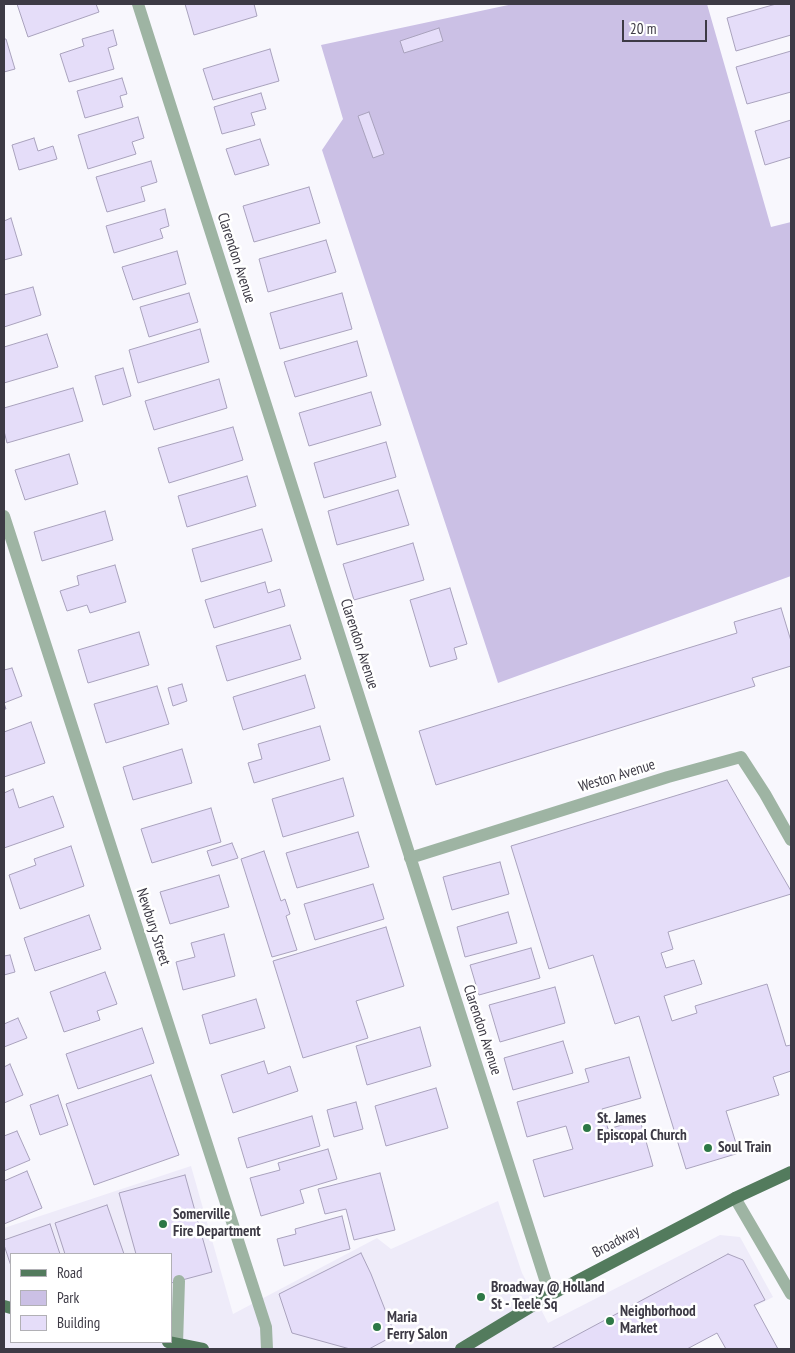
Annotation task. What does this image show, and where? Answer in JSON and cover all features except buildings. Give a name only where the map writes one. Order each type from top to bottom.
[{"type":"main road","name":"Broadway","points":[[460,1349],[550,1295],[735,1198],[791,1172]]},
{"type":"main road","points":[[173,1343],[203,1349]]},
{"type":"street","name":"Clarendon Avenue","points":[[138,4],[550,1295]]},
{"type":"street","name":"Newbury Street","points":[[4,516],[266,1327],[268,1349]]},
{"type":"street","name":"Weston Avenue","points":[[410,858],[668,777],[741,757],[791,840]]},
{"type":"street","points":[[735,1198],[791,1294]]},
{"type":"street","points":[[173,1343],[179,1281]]},
{"type":"shaded area","points":[[191,1166],[233,1314],[377,1238],[391,1249],[498,1201],[522,1273],[548,1323],[720,1235],[740,1237],[773,1297],[675,1349],[4,1349],[4,1228]]},
{"type":"green space","points":[[513,4],[707,4],[771,227],[791,222],[791,576],[498,683],[322,150],[343,119],[321,45]]},
{"type":"place","name":"St. James Episcopal Church","points":[[587,1128]]},
{"type":"place","name":"Soul Train","points":[[708,1148]]},
{"type":"place","name":"Somerville Fire Department","points":[[163,1224]]},
{"type":"place","name":"Broadway @ Holland St - Teele Sq","points":[[481,1297]]},
{"type":"place","name":"Neighborhood Market","points":[[610,1321]]},
{"type":"place","name":"Maria Ferry Salon","points":[[377,1327]]}]
